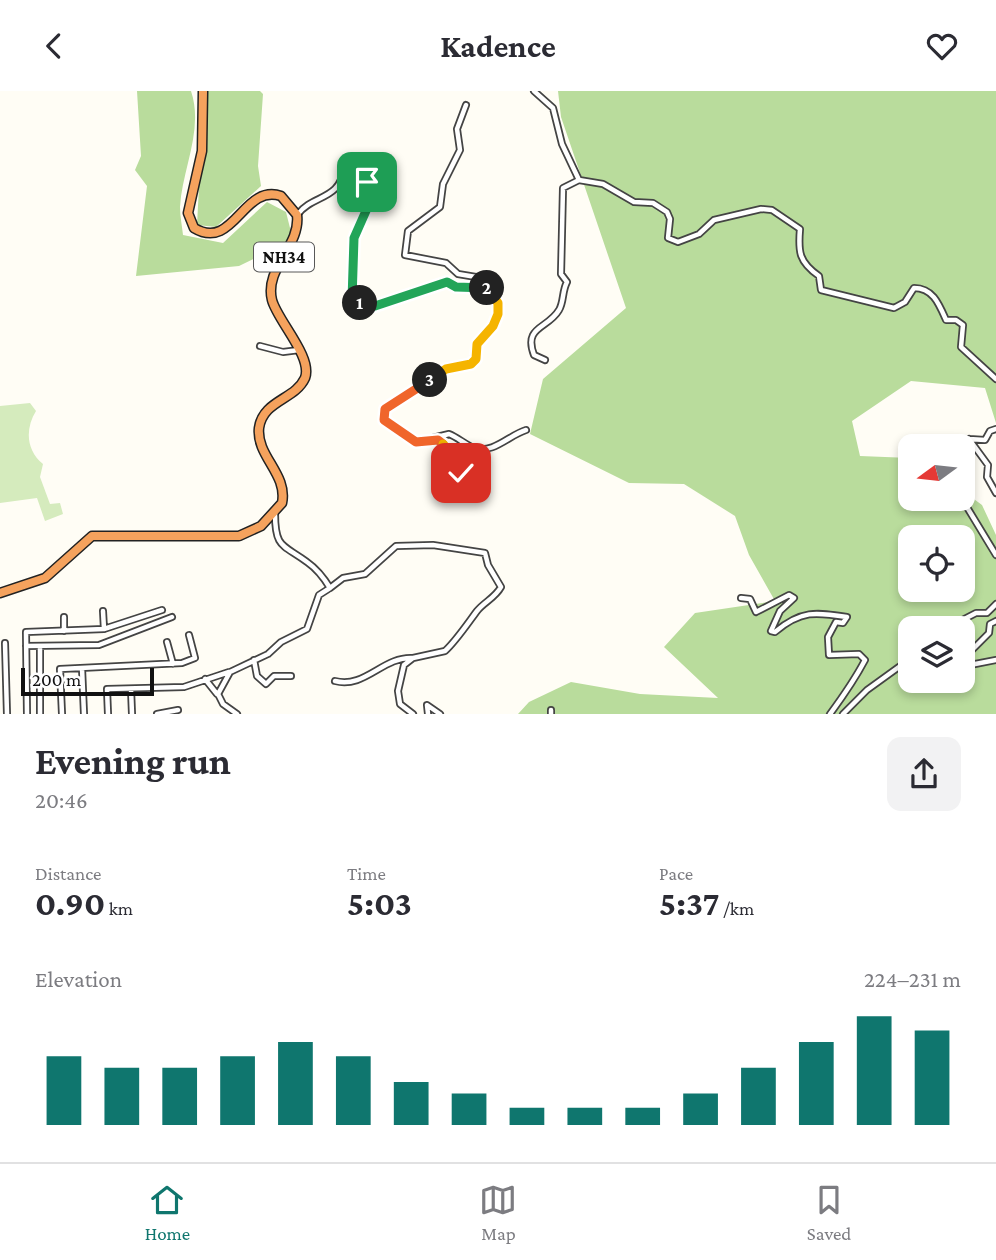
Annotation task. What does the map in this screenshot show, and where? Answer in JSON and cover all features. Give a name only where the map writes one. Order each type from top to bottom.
[{"type":"highway","name":"NH34","points":[[203,91],[202,152],[188,213],[194,228],[215,234],[227,229],[251,202],[267,194],[281,196],[297,215],[296,238],[274,276],[271,290],[274,304],[306,368],[303,381],[268,408],[259,427],[262,447],[283,488],[282,503],[275,513]]},
{"type":"highway","points":[[0,593],[45,578],[92,536],[239,536],[261,526],[275,513]]},
{"type":"street","points":[[534,91],[553,108],[562,144],[579,180]]},
{"type":"street","points":[[466,106],[457,129],[460,150],[443,184],[440,207],[408,231],[405,255],[446,263],[458,274],[482,278]]},
{"type":"street","points":[[297,215],[304,207],[323,199],[344,179],[344,168],[352,168],[367,182],[373,195],[354,238],[352,300],[375,306],[447,282],[456,287],[486,288],[498,303],[493,326],[481,338],[476,359],[471,364],[446,369],[385,409],[384,420],[416,442],[438,440],[447,446],[472,476],[474,483],[456,472],[446,496]]},
{"type":"street","points":[[545,360],[534,355],[530,344],[531,336],[557,314],[562,305],[567,282],[561,274],[563,188],[579,180],[603,184],[634,202],[653,203],[667,212],[668,238],[678,242],[699,234],[713,220],[748,210],[772,210],[800,229],[799,255],[805,266],[819,276],[821,290],[894,308],[905,302],[914,288],[923,288],[936,299],[946,320],[956,320],[963,325],[961,347],[996,379]]},
{"type":"street","points":[[260,346],[283,352],[299,350]]},
{"type":"street","points":[[975,439],[985,440],[990,431],[996,429]]},
{"type":"street","points":[[416,442],[449,434],[474,448],[487,447],[502,444],[512,434],[526,430]]},
{"type":"street","points":[[975,447],[988,465],[987,477],[996,493]]},
{"type":"street","points":[[969,511],[996,555]]},
{"type":"street","points":[[275,513],[275,531],[283,547],[306,560],[330,588]]},
{"type":"street","points":[[108,714],[107,689],[184,687],[230,672],[254,660],[307,629],[317,600],[344,578],[365,574],[396,546],[433,545],[485,553],[488,565],[501,587],[497,595],[475,613],[468,627],[457,633],[445,651],[403,658],[352,683],[335,681]]},
{"type":"street","points":[[741,598],[750,599],[756,612],[789,595],[794,598],[780,611],[771,631],[775,632],[790,619],[818,611],[847,617],[843,623],[836,622],[828,637],[828,655],[859,655],[865,660],[853,678],[853,686],[830,714]]},
{"type":"street","points":[[970,616],[987,613],[996,604]]},
{"type":"street","points":[[27,714],[26,632],[104,629],[162,610]]},
{"type":"street","points":[[103,611],[104,629]]},
{"type":"street","points":[[64,617],[64,631]]},
{"type":"street","points":[[26,646],[99,645],[172,617]]},
{"type":"street","points":[[996,621],[989,624],[989,633],[965,656],[970,665],[974,666],[996,660]]},
{"type":"street","points":[[62,714],[60,669],[173,664],[195,658],[189,635]]},
{"type":"street","points":[[167,642],[173,664]]},
{"type":"street","points":[[5,643],[7,714]]},
{"type":"street","points":[[40,646],[40,714]]},
{"type":"street","points":[[413,658],[402,669],[398,691],[400,704],[413,714]]},
{"type":"street","points":[[254,660],[257,675],[266,684],[274,676],[291,676]]},
{"type":"street","points":[[82,667],[84,714]]},
{"type":"street","points":[[843,714],[867,690],[898,668]]},
{"type":"street","points":[[218,694],[230,672]]},
{"type":"street","points":[[205,680],[223,704],[237,714]]},
{"type":"street","points":[[131,689],[132,714]]},
{"type":"street","points":[[428,714],[427,705],[440,714]]},
{"type":"street","points":[[157,714],[178,710]]},
{"type":"green space","points":[[137,91],[191,91],[195,120],[180,207],[183,235],[223,243],[267,202],[286,212],[293,240],[239,266],[136,276],[147,186],[135,170],[141,156]]},
{"type":"green space","points":[[204,91],[260,91],[263,94],[258,166],[261,186],[216,227],[197,225]]},
{"type":"green space","points":[[558,91],[996,91],[996,423],[985,388],[911,381],[852,421],[860,456],[898,458],[898,511],[975,511],[975,500],[982,505],[996,535],[996,714],[518,714],[529,702],[571,682],[640,694],[718,698],[664,647],[695,613],[775,601],[749,555],[735,516],[684,484],[629,483],[530,434],[543,379],[626,308],[561,117]]},
{"type":"green space","points":[[30,403],[36,411],[30,425],[30,446],[43,464],[40,477],[50,504],[60,503],[63,514],[45,521],[37,498],[0,503],[0,406]]},
{"type":"route","points":[[367,182],[373,195],[360,218],[354,238],[352,300],[375,306],[447,282],[456,287],[482,286],[498,303],[498,314],[493,326],[477,344],[476,359],[471,364],[446,369],[385,409],[384,420],[406,438],[416,442],[438,440],[447,446],[475,482],[461,473]]}]
